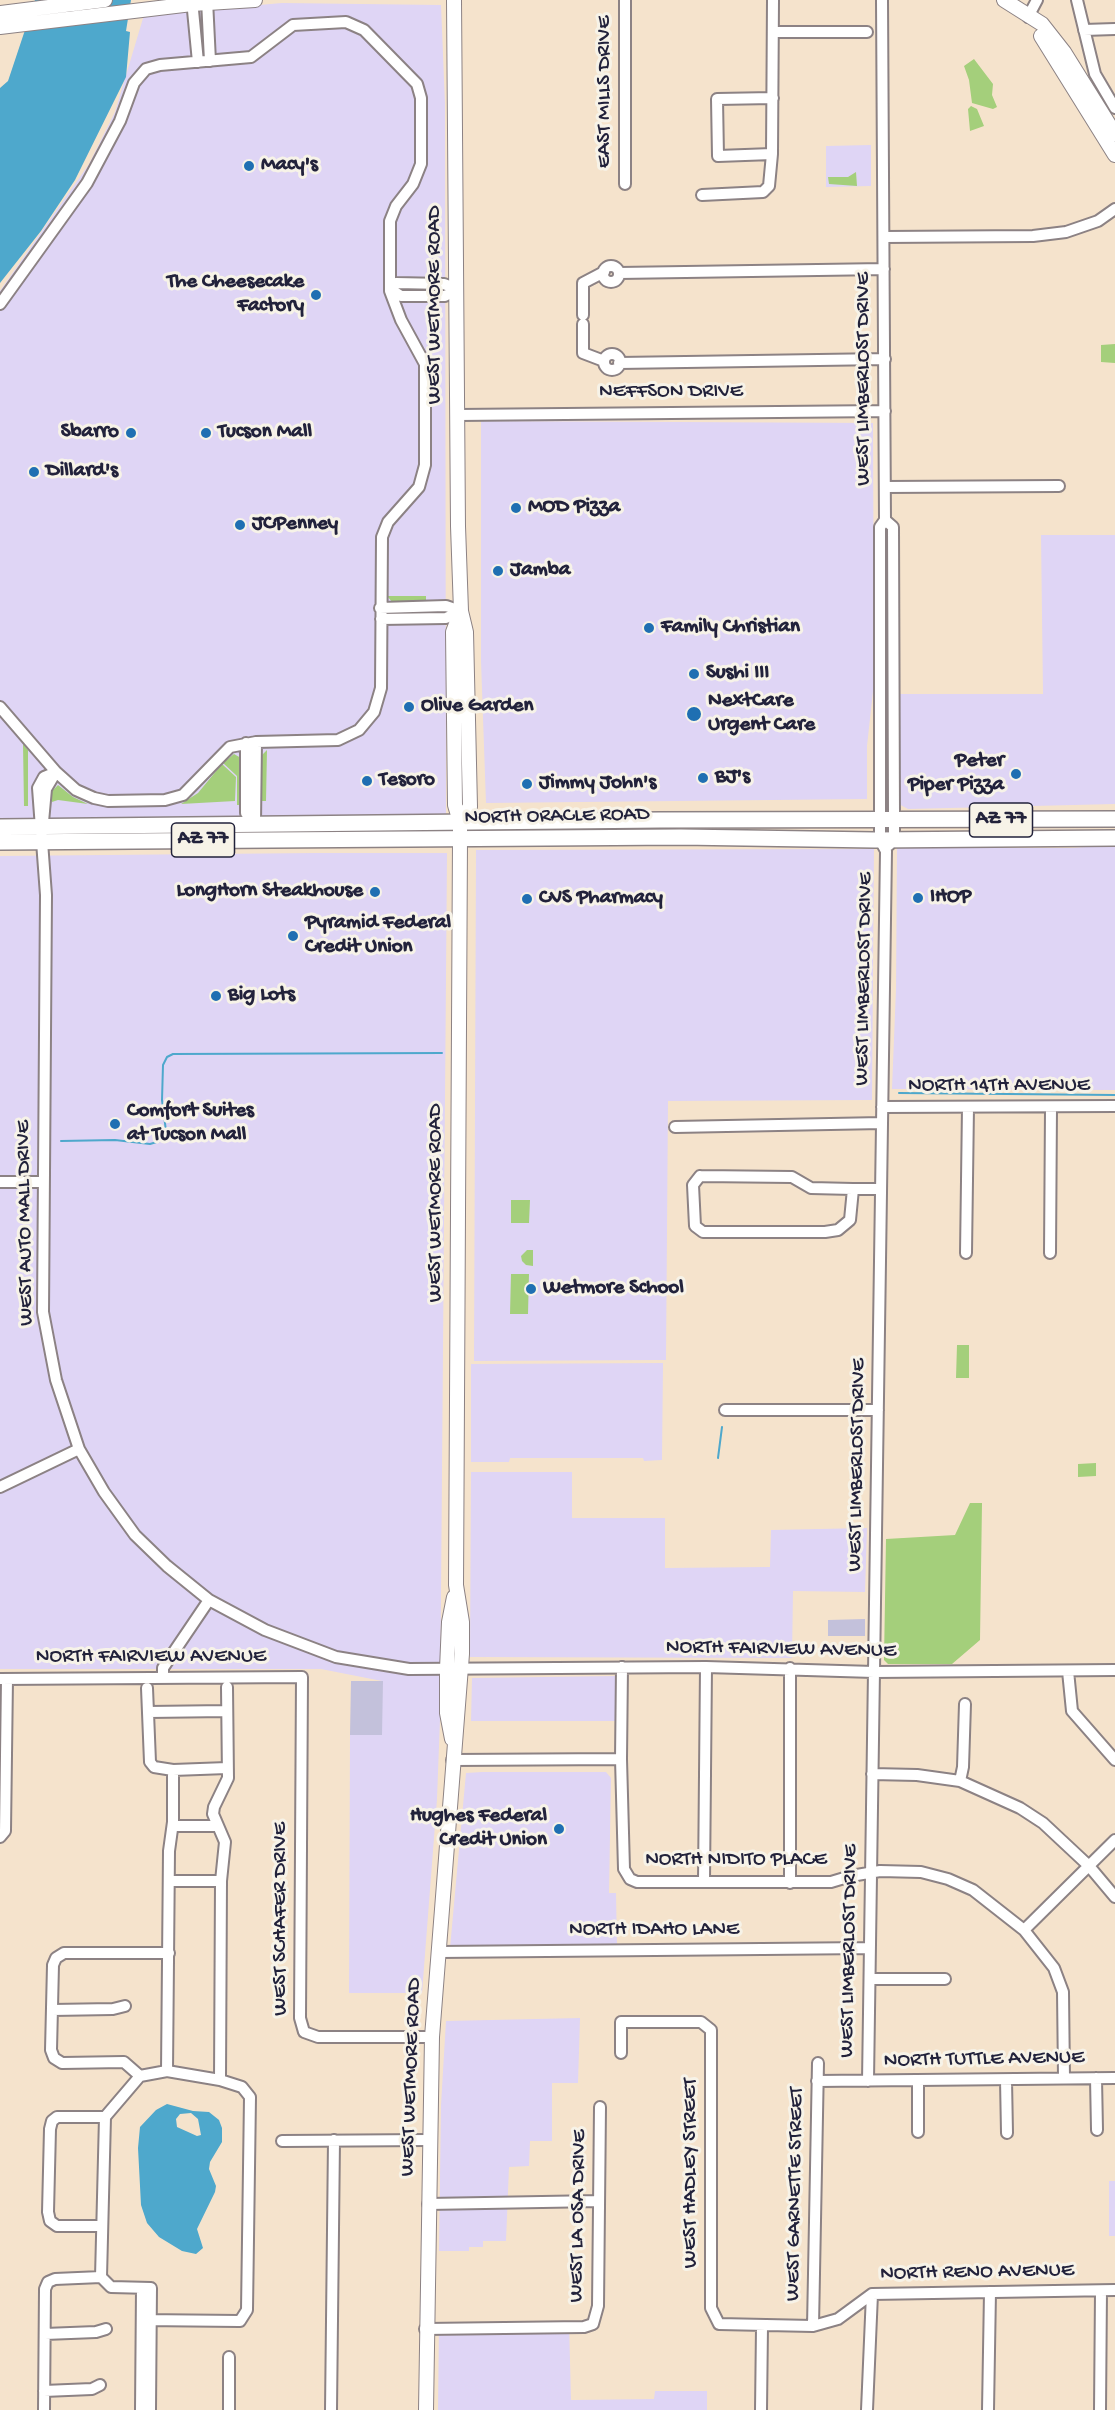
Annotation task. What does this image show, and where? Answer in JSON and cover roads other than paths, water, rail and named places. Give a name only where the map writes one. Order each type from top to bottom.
[{"type":"highway","name":"NORTH ORACLE ROAD","points":[[0,842],[43,834],[255,824],[777,819],[1115,819]]},
{"type":"highway","points":[[681,837],[692,829],[765,827],[777,819]]},
{"type":"highway","points":[[1023,838],[1057,830],[1084,829],[1089,826],[1091,819]]},
{"type":"highway","points":[[578,838],[601,830],[670,828],[679,820]]},
{"type":"highway","name":"NORTH ORACLE ROAD","points":[[0,827],[43,834],[460,839],[681,837],[887,843],[1023,838],[1115,838]]},
{"type":"highway","points":[[1091,838],[1098,828],[1115,827]]},
{"type":"main road","points":[[10,22],[105,0]]},
{"type":"main road","points":[[0,13],[10,22],[143,10],[192,2],[255,0]]},
{"type":"main road","name":"WEST WETMORE ROAD","points":[[426,2410],[425,2329],[432,2037],[453,1753],[459,1717],[462,1669],[462,1622],[456,1585],[460,822],[470,807],[466,632],[461,611],[454,0]]},
{"type":"main road","points":[[1004,0],[1042,24],[1064,52],[1115,134]]},
{"type":"main road","points":[[1028,17],[1115,155]]},
{"type":"main road","name":"WEST WETMORE ROAD","points":[[453,1753],[447,1713],[447,1669],[449,1622],[456,1585]]},
{"type":"street","name":"EAST MILLS DRIVE","points":[[625,0],[625,184]]},
{"type":"street","points":[[702,195],[763,192],[769,186],[772,154],[773,0]]},
{"type":"street","name":"WEST LIMBERLOST DRIVE","points":[[868,2081],[887,843],[881,657],[880,527],[885,520],[882,0]]},
{"type":"street","points":[[1028,17],[1037,0]]},
{"type":"street","points":[[1077,0],[1095,74],[1115,108]]},
{"type":"street","points":[[192,2],[198,62]]},
{"type":"street","points":[[207,2],[210,61]]},
{"type":"street","points":[[0,304],[96,169],[139,75],[153,66],[256,55],[297,24],[346,22],[361,28],[414,80],[421,98],[422,159],[416,178],[392,216],[390,289],[397,313],[425,364],[425,465],[419,487],[388,522],[382,537],[381,695],[377,707],[364,726],[354,734],[335,741],[251,742],[226,749],[192,788],[183,795],[165,800],[94,798],[76,790],[56,772],[0,707]]},
{"type":"street","points":[[1084,30],[1115,29]]},
{"type":"street","points":[[773,32],[867,32]]},
{"type":"street","points":[[772,154],[718,156],[717,99],[773,98]]},
{"type":"street","points":[[884,237],[1043,235],[1066,232],[1098,221],[1115,208]]},
{"type":"street","points":[[884,269],[619,273],[616,280],[611,282],[604,278],[604,272],[583,283],[583,354],[604,361],[606,368],[611,370],[618,368],[620,363],[885,359]]},
{"type":"street","points":[[390,289],[396,283],[444,284],[457,289]]},
{"type":"street","name":"NEFFSON DRIVE","points":[[458,415],[885,411]]},
{"type":"street","points":[[885,487],[1059,486]]},
{"type":"street","name":"WEST LIMBERLOST DRIVE","points":[[885,520],[893,527],[894,667],[887,820]]},
{"type":"street","points":[[881,568],[885,575],[893,578]]},
{"type":"street","points":[[381,614],[446,606],[461,611]]},
{"type":"street","points":[[881,657],[888,658],[894,667]]},
{"type":"street","points":[[251,742],[246,813],[255,824]]},
{"type":"street","name":"WEST AUTO MALL DRIVE","points":[[56,772],[44,777],[38,788],[38,809],[43,834],[46,904],[43,1312],[56,1380],[79,1449],[104,1492],[135,1535],[167,1566],[209,1600],[258,1627],[336,1656],[409,1669],[447,1669]]},
{"type":"street","name":"NORTH 14TH AVENUE","points":[[882,1107],[1115,1106]]},
{"type":"street","points":[[966,1253],[968,1107]]},
{"type":"street","points":[[1050,1254],[1051,1108]]},
{"type":"street","points":[[675,1127],[882,1123]]},
{"type":"street","points":[[853,1189],[850,1220],[847,1226],[838,1230],[703,1232],[695,1226],[693,1185],[700,1176],[792,1177],[812,1188],[881,1189]]},
{"type":"street","points":[[0,1182],[43,1182]]},
{"type":"street","points":[[725,1410],[878,1410]]},
{"type":"street","points":[[0,1487],[79,1449]]},
{"type":"street","points":[[163,1677],[163,1668],[209,1600]]},
{"type":"street","points":[[453,1753],[621,1759],[622,1667]]},
{"type":"street","points":[[704,1881],[706,1667]]},
{"type":"street","name":"NORTH FAIRVIEW AVENUE","points":[[447,1669],[706,1667],[873,1672],[1115,1670]]},
{"type":"street","points":[[790,1668],[790,1883]]},
{"type":"street","points":[[1068,1671],[1072,1711],[1115,1760]]},
{"type":"street","name":"NORTH FAIRVIEW AVENUE","points":[[4,1679],[302,1677]]},
{"type":"street","name":"WEST SCHAFER DRIVE","points":[[302,1677],[301,2035],[432,2037]]},
{"type":"street","points":[[0,1837],[5,1831],[4,1679]]},
{"type":"street","points":[[220,2080],[221,1881],[225,1842],[217,1826],[214,1807],[227,1784],[227,1687]]},
{"type":"street","points":[[147,1688],[150,1762],[154,1767],[173,1770],[227,1768]]},
{"type":"street","points":[[960,1781],[963,1767],[965,1704]]},
{"type":"street","points":[[148,1713],[227,1711]]},
{"type":"street","name":"NORTH NIDITO PLACE","points":[[621,1759],[624,1869],[630,1879],[637,1881],[790,1883],[831,1882],[871,1873],[921,1872],[948,1879],[974,1890],[1024,1930],[1054,1968],[1063,1992],[1064,2078]]},
{"type":"street","points":[[167,2071],[169,1851],[173,1826],[173,1770]]},
{"type":"street","points":[[872,1774],[916,1775],[960,1781],[1011,1804],[1043,1823],[1089,1866],[1115,1896]]},
{"type":"street","points":[[173,1826],[217,1826]]},
{"type":"street","points":[[1024,1930],[1115,1840]]},
{"type":"street","points":[[170,1881],[221,1881]]},
{"type":"street","name":"NORTH IDAHO LANE","points":[[439,1952],[870,1948]]},
{"type":"street","points":[[140,2076],[124,2062],[62,2062],[54,2058],[51,2050],[53,1965],[56,1958],[64,1953],[169,1953]]},
{"type":"street","points":[[870,1978],[945,1979]]},
{"type":"street","points":[[52,2010],[113,2009],[125,2006]]},
{"type":"street","name":"WEST HADLEY STREET","points":[[621,2054],[621,2022],[701,2022],[709,2026],[712,2035],[712,2323]]},
{"type":"street","name":"WEST GARNETTE STREET","points":[[813,2326],[818,2063]]},
{"type":"street","points":[[147,2320],[240,2320],[247,2310],[250,2097],[242,2087],[220,2080],[167,2071],[140,2076],[105,2117],[101,2277],[111,2287],[142,2288],[147,2320],[150,2410]]},
{"type":"street","points":[[1096,2078],[1097,2130]]},
{"type":"street","name":"NORTH TUTTLE AVENUE","points":[[817,2081],[1115,2078]]},
{"type":"street","points":[[1006,2080],[1007,2133]]},
{"type":"street","points":[[918,2081],[918,2132]]},
{"type":"street","name":"WEST LA OSA DRIVE","points":[[425,2329],[596,2327],[600,2107]]},
{"type":"street","points":[[101,2226],[57,2226],[50,2221],[48,2212],[50,2129],[52,2121],[57,2117],[105,2117]]},
{"type":"street","points":[[331,2410],[334,2140]]},
{"type":"street","points":[[282,2141],[429,2140]]},
{"type":"street","points":[[428,2204],[599,2201]]},
{"type":"street","points":[[44,2410],[48,2283],[55,2279],[101,2277]]},
{"type":"street","name":"NORTH RENO AVENUE","points":[[712,2323],[724,2326],[813,2326],[838,2319],[872,2294],[1115,2290]]},
{"type":"street","points":[[1100,2410],[1101,2291]]},
{"type":"street","points":[[988,2410],[990,2292]]},
{"type":"street","points":[[867,2410],[872,2294]]},
{"type":"street","points":[[141,2410],[147,2320]]},
{"type":"street","points":[[761,2410],[762,2327]]},
{"type":"street","points":[[45,2334],[96,2332],[106,2329]]},
{"type":"street","points":[[229,2410],[230,2357]]},
{"type":"street","points":[[44,2391],[92,2389],[100,2385]]},
{"type":"water","points":[[35,0],[131,0],[126,31],[130,32],[126,77],[75,180],[41,231],[0,283],[0,88],[8,81]]},
{"type":"water","points":[[167,2104],[193,2111],[209,2112],[219,2120],[222,2128],[222,2142],[210,2162],[209,2169],[216,2186],[215,2192],[197,2229],[203,2248],[196,2254],[182,2251],[159,2237],[147,2223],[141,2205],[138,2148],[140,2127],[156,2110]],"holes":[[[191,2113],[198,2119],[201,2135],[197,2136],[177,2127],[176,2119],[180,2114]]]},
{"type":"waterway","points":[[61,1141],[115,1140],[150,1144],[160,1141],[166,1131],[162,1100],[163,1065],[167,1057],[173,1054],[442,1053]]},
{"type":"waterway","points":[[899,1093],[1115,1095]]},
{"type":"waterway","points":[[718,1458],[722,1427]]},
{"type":"place","name":"Macy's","points":[[249,166]]},
{"type":"place","name":"The Cheesecake Factory","points":[[316,295]]},
{"type":"place","name":"Sbarro","points":[[131,433]]},
{"type":"place","name":"Tucson Mall","points":[[206,433]]},
{"type":"place","name":"Dillard's","points":[[34,472]]},
{"type":"place","name":"MOD Pizza","points":[[516,508]]},
{"type":"place","name":"JCPenney","points":[[240,525]]},
{"type":"place","name":"Jamba","points":[[498,571]]},
{"type":"place","name":"Family Christian","points":[[649,628]]},
{"type":"place","name":"Sushi III","points":[[694,674]]},
{"type":"place","name":"Olive Garden","points":[[409,707]]},
{"type":"place","name":"NextCare Urgent Care","points":[[694,714]]},
{"type":"place","name":"Peter Piper Pizza","points":[[1016,774]]},
{"type":"place","name":"BJ's","points":[[703,778]]},
{"type":"place","name":"Tesoro","points":[[367,781]]},
{"type":"place","name":"Jimmy John's","points":[[527,784]]},
{"type":"place","name":"LongHorn Steakhouse","points":[[375,892]]},
{"type":"place","name":"IHOP","points":[[918,898]]},
{"type":"place","name":"CVS Pharmacy","points":[[527,899]]},
{"type":"place","name":"Pyramid Federal Credit Union","points":[[293,936]]},
{"type":"place","name":"Big Lots","points":[[216,996]]},
{"type":"place","name":"Comfort Suites at Tucson Mall","points":[[115,1124]]},
{"type":"place","name":"Wetmore School","points":[[531,1289]]},
{"type":"place","name":"Hughes Federal Credit Union","points":[[559,1829]]}]
